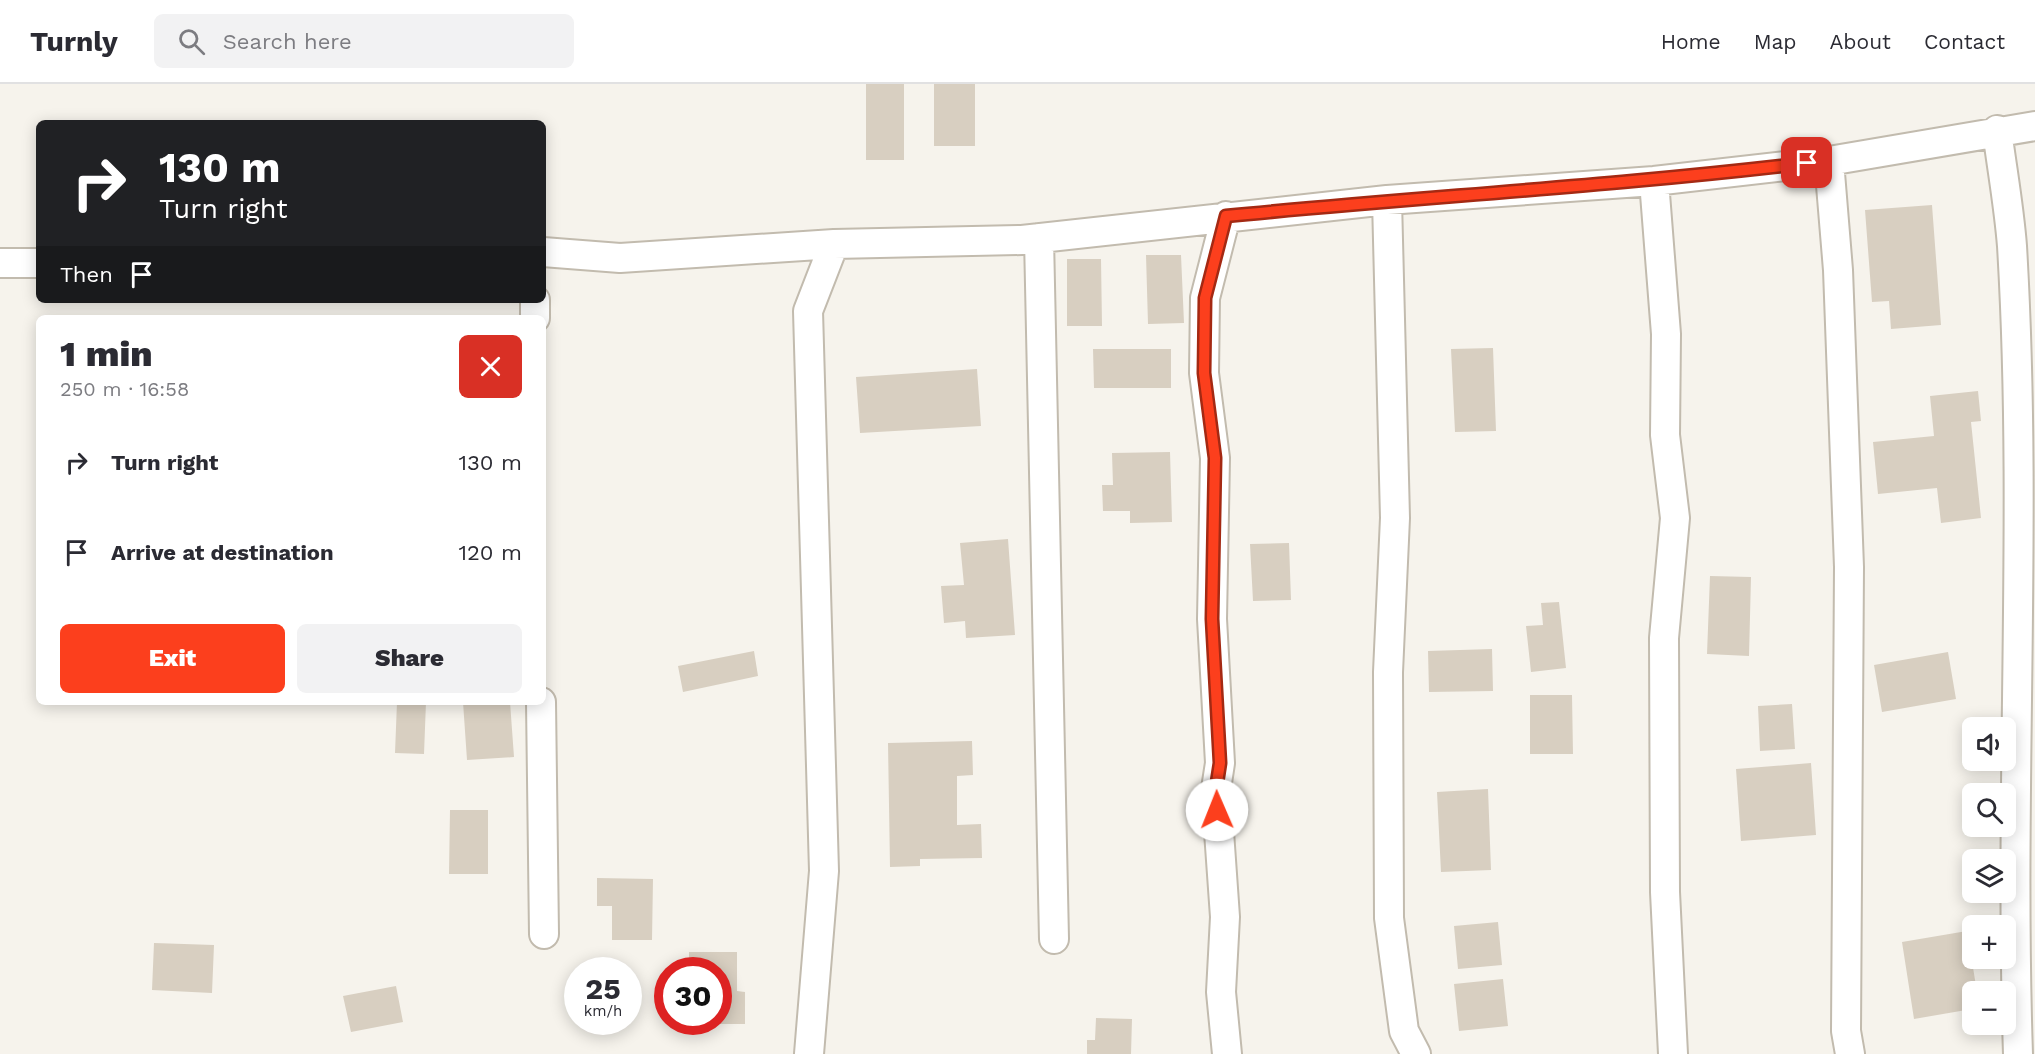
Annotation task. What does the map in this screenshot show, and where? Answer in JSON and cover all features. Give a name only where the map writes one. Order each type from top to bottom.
[{"type":"street","points":[[546,252],[620,258],[834,244],[1039,238],[1386,200],[1654,181],[1829,161],[1996,130],[2035,126]]},
{"type":"street","points":[[1996,130],[2012,244],[2017,410],[2015,786],[2018,1054]]},
{"type":"street","points":[[1829,161],[1838,270],[1849,567],[1846,1031],[1850,1054]]},
{"type":"street","points":[[1654,181],[1666,334],[1665,435],[1675,518],[1664,638],[1665,892],[1673,1054]]},
{"type":"street","points":[[1386,200],[1395,518],[1388,672],[1389,918],[1404,1031],[1416,1054]]},
{"type":"street","points":[[1226,216],[1205,298],[1204,373],[1215,458],[1212,619],[1220,763],[1216,789],[1225,918],[1221,992],[1227,1054]]},
{"type":"street","points":[[1039,238],[1054,939]]},
{"type":"street","points":[[808,1054],[824,871],[808,311],[834,244]]},
{"type":"street","points":[[0,263],[36,263]]},
{"type":"street","points":[[541,705],[544,934]]},
{"type":"building","points":[[866,84],[904,84],[904,160],[866,160]]},
{"type":"building","points":[[934,84],[975,84],[975,146],[934,146]]},
{"type":"building","points":[[1932,205],[1941,325],[1891,329],[1889,301],[1872,302],[1865,210]]},
{"type":"building","points":[[1146,255],[1181,255],[1184,323],[1148,324]]},
{"type":"building","points":[[1067,259],[1101,259],[1102,326],[1067,326]]},
{"type":"building","points":[[1493,348],[1496,431],[1455,432],[1451,349]]},
{"type":"building","points":[[1093,349],[1171,349],[1171,388],[1094,388]]},
{"type":"building","points":[[977,369],[981,426],[860,433],[856,377]]},
{"type":"building","points":[[1978,391],[1981,421],[1971,422],[1981,518],[1941,523],[1937,488],[1878,494],[1873,442],[1934,436],[1930,396]]},
{"type":"building","points":[[1170,452],[1172,522],[1130,523],[1130,511],[1103,511],[1102,485],[1113,485],[1112,453]]},
{"type":"building","points":[[1008,539],[1015,635],[966,638],[965,621],[944,623],[941,586],[964,585],[960,543]]},
{"type":"building","points":[[1289,543],[1291,600],[1253,601],[1250,544]]},
{"type":"building","points":[[1710,576],[1751,577],[1749,656],[1707,654]]},
{"type":"building","points":[[1559,602],[1566,668],[1531,672],[1526,626],[1543,625],[1541,603]]},
{"type":"building","points":[[1492,649],[1493,691],[1429,692],[1428,651]]},
{"type":"building","points":[[754,651],[758,676],[683,692],[678,666]]},
{"type":"building","points":[[1948,652],[1956,699],[1882,712],[1874,665]]},
{"type":"building","points":[[1530,695],[1572,695],[1573,754],[1530,754]]},
{"type":"building","points":[[1792,704],[1795,749],[1760,751],[1758,706]]},
{"type":"building","points":[[397,705],[426,705],[424,754],[395,753]]},
{"type":"building","points":[[463,705],[510,705],[514,757],[467,760]]},
{"type":"building","points":[[972,741],[973,775],[957,776],[957,825],[981,824],[982,858],[920,859],[920,866],[890,867],[888,743]]},
{"type":"building","points":[[1811,763],[1816,835],[1741,841],[1736,769]]},
{"type":"building","points":[[1488,789],[1491,870],[1441,872],[1437,792]]},
{"type":"building","points":[[450,810],[488,810],[488,874],[449,874]]},
{"type":"building","points":[[597,878],[653,879],[652,940],[612,940],[612,906],[597,906]]},
{"type":"building","points":[[1498,922],[1502,965],[1458,969],[1454,926]]},
{"type":"building","points":[[1962,932],[1962,969],[1973,969],[1975,981],[1962,981],[1962,1011],[1914,1019],[1902,942]]},
{"type":"building","points":[[154,943],[214,945],[212,993],[152,990]]},
{"type":"building","points":[[689,952],[737,952],[737,991],[745,992],[745,1024],[732,1024],[732,957],[689,957]]},
{"type":"building","points":[[1503,979],[1508,1026],[1459,1031],[1454,984]]},
{"type":"building","points":[[396,986],[403,1022],[351,1032],[343,996]]},
{"type":"building","points":[[1096,1018],[1132,1019],[1131,1054],[1087,1054],[1087,1040],[1095,1040]]},
{"type":"route","points":[[1217,810],[1216,789],[1220,763],[1212,619],[1215,458],[1204,373],[1205,298],[1226,216],[1386,200],[1654,181],[1807,163]]}]
